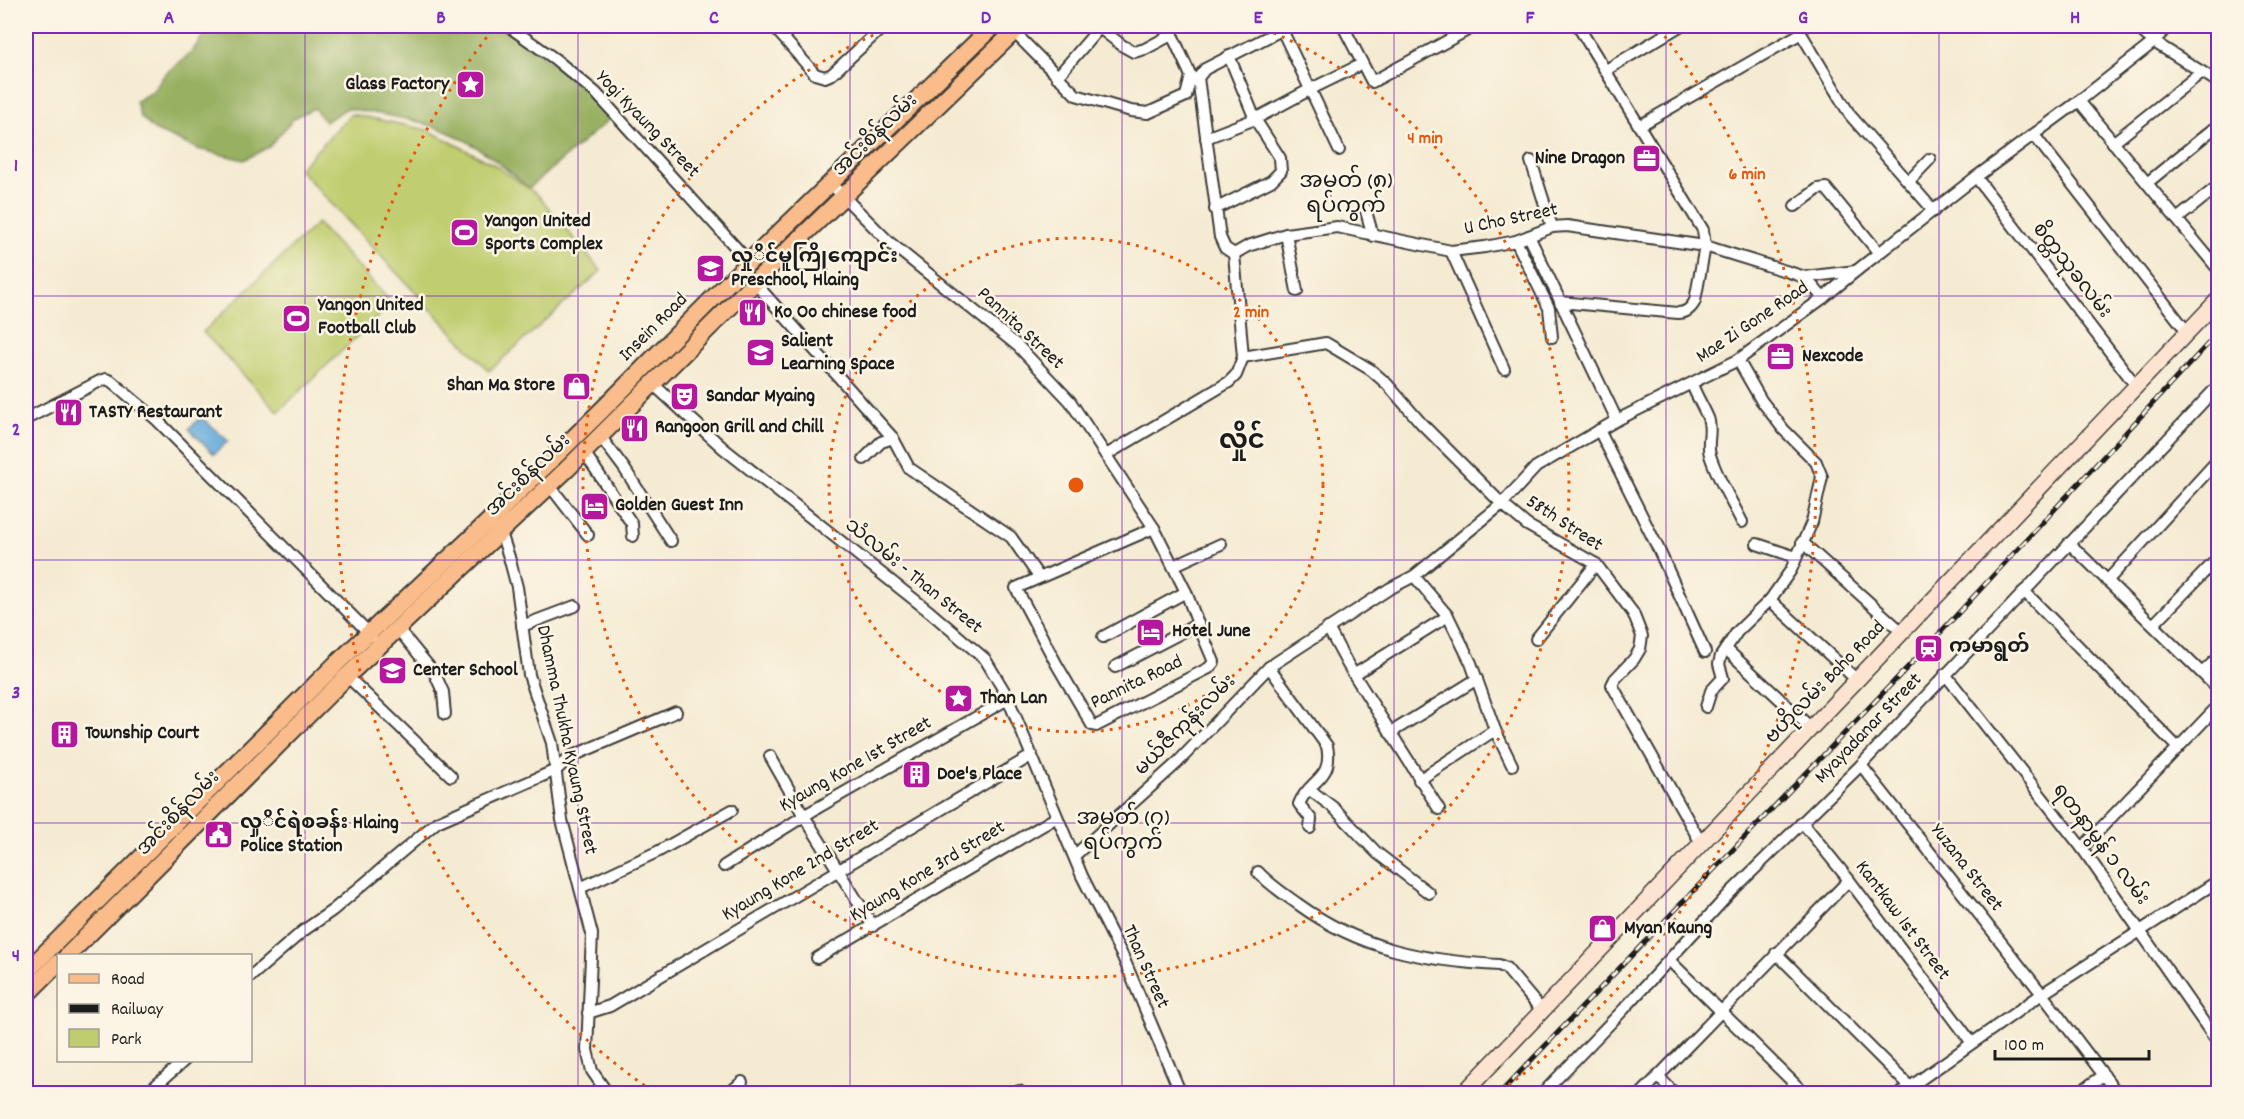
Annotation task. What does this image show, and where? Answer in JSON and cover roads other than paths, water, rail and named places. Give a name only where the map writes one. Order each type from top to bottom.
[{"type":"main road","name":"Insein Road","points":[[495,527],[553,458],[590,439],[645,366],[749,261],[906,110],[987,27]]},
{"type":"main road","points":[[987,27],[998,45]]},
{"type":"main road","name":"အင်းစိန်လမ်း","points":[[69,954],[89,934],[141,871],[209,801],[347,676],[374,639],[398,629],[416,601],[495,527],[550,486],[566,470],[590,439],[655,381],[1017,29]]},
{"type":"main road","points":[[906,110],[920,124]]},
{"type":"main road","points":[[749,261],[758,279]]},
{"type":"main road","name":"ဗဟိုလမ်း Baho Road","points":[[1463,1094],[2218,301]]},
{"type":"main road","points":[[645,366],[655,381]]},
{"type":"main road","points":[[553,458],[566,470]]},
{"type":"main road","points":[[209,801],[374,639],[416,601]]},
{"type":"main road","name":"အင်းစိန်လမ်း","points":[[26,995],[43,967],[75,924],[141,871]]},
{"type":"street","name":"Yogi Kyaung Street","points":[[508,26],[555,59],[596,93],[749,261]]},
{"type":"street","points":[[773,26],[815,74],[825,77],[832,74],[879,27]]},
{"type":"street","points":[[1017,29],[1057,77],[1076,95],[1131,111],[1148,113],[1186,96],[1191,76],[1171,30],[1145,49],[1134,52],[1099,26],[1057,77]]},
{"type":"street","points":[[1343,26],[1372,82],[1471,28]]},
{"type":"street","points":[[1560,302],[1684,312],[1695,302],[1705,246],[1703,230],[1578,26]]},
{"type":"street","points":[[1606,70],[1680,26]]},
{"type":"street","points":[[2135,26],[2154,42],[2218,82]]},
{"type":"street","name":"Mae Zi Gone Road","points":[[1328,628],[1389,589],[1414,576],[1502,504],[1536,467],[1599,429],[1738,360],[1823,298],[1976,177],[2079,101],[2154,42],[2168,26]]},
{"type":"street","points":[[1106,454],[1228,382],[1236,375],[1243,357],[1234,254],[1225,248],[1220,237],[1198,78],[1205,69],[1286,28],[1339,150]]},
{"type":"street","points":[[1639,126],[1798,35],[1802,35],[1850,115],[1910,180],[1934,211]]},
{"type":"street","points":[[1215,209],[1271,181],[1281,171],[1280,158],[1255,119],[1229,56]]},
{"type":"street","points":[[1206,138],[1255,119],[1362,64]]},
{"type":"street","points":[[2114,143],[2202,72]]},
{"type":"street","points":[[2079,101],[2218,269]]},
{"type":"street","points":[[2147,183],[2218,125]]},
{"type":"street","points":[[2034,135],[2188,333]]},
{"type":"street","points":[[1910,180],[1930,159]]},
{"type":"street","points":[[1531,161],[1551,227]]},
{"type":"street","name":"စိတ္တသုခလမ်း","points":[[1976,177],[2137,387]]},
{"type":"street","name":"Pannita Street","points":[[830,183],[890,242],[1018,345],[1070,401],[1154,528],[1186,592],[1198,624]]},
{"type":"street","points":[[2177,219],[2218,186]]},
{"type":"street","points":[[1795,206],[1818,189],[1826,188],[1880,253]]},
{"type":"street","points":[[1365,208],[1373,236]]},
{"type":"street","name":"U Cho Street","points":[[1234,254],[1248,246],[1287,234],[1337,227],[1451,250],[1485,248],[1516,241],[1551,227],[1567,226],[1705,246],[1804,277],[1856,271]]},
{"type":"street","points":[[1287,234],[1297,291]]},
{"type":"street","points":[[1529,236],[1617,420]]},
{"type":"street","points":[[1516,241],[1549,308],[1552,337]]},
{"type":"street","points":[[1451,250],[1504,369]]},
{"type":"street","points":[[1804,277],[1823,298]]},
{"type":"street","points":[[758,279],[804,340],[892,438],[909,468],[1011,537],[1039,577],[1154,528]]},
{"type":"street","name":"58th Street","points":[[1243,357],[1326,342],[1371,370],[1387,384],[1421,423],[1502,504],[1538,533],[1596,564],[1633,613],[1642,636],[1640,649],[1635,659],[1612,685],[1701,843]]},
{"type":"street","points":[[1706,707],[1711,691],[1724,678],[1719,664],[1721,656],[1737,632],[1770,600],[1791,570],[1812,522],[1822,477],[1816,462],[1784,430],[1761,400],[1738,360]]},
{"type":"street","points":[[26,419],[100,381],[106,379],[111,381],[157,420],[374,639]]},
{"type":"street","name":"သံလမ်း - Than Street","points":[[655,381],[723,448],[930,612],[985,659],[1008,699],[1074,856]]},
{"type":"street","points":[[1692,384],[1710,427],[1709,452],[1743,522]]},
{"type":"street","name":"Myayadanar Street","points":[[1542,1094],[1730,893],[1861,765],[2218,386]]},
{"type":"street","points":[[1599,429],[1658,548],[1705,652]]},
{"type":"street","points":[[864,459],[881,442],[892,438]]},
{"type":"street","points":[[590,439],[632,524],[633,536]]},
{"type":"street","points":[[590,439],[624,468],[671,541]]},
{"type":"street","points":[[2107,581],[2218,460]]},
{"type":"street","points":[[550,486],[588,535]]},
{"type":"street","name":"Dhamma Thukha Kyaung Street","points":[[495,527],[517,587],[529,675],[552,743],[562,820],[592,934],[587,1050],[592,1071],[608,1094]]},
{"type":"street","points":[[1802,542],[1903,633]]},
{"type":"street","points":[[2069,543],[2218,689]]},
{"type":"street","points":[[1173,566],[1221,544]]},
{"type":"street","points":[[1756,544],[1796,557]]},
{"type":"street","points":[[2153,625],[2218,558]]},
{"type":"street","points":[[1536,639],[1596,564]]},
{"type":"street","points":[[1414,576],[1448,616],[1477,679],[1495,730],[1512,765]]},
{"type":"street","name":"Pannita Road","points":[[1039,577],[1017,587],[1016,590],[1092,725],[1096,726],[1214,662],[1198,624],[1115,668]]},
{"type":"street","points":[[2024,591],[2178,748]]},
{"type":"street","points":[[1102,637],[1186,592]]},
{"type":"street","points":[[1770,600],[1858,681]]},
{"type":"street","points":[[522,626],[575,606]]},
{"type":"street","points":[[1355,674],[1448,616]]},
{"type":"street","points":[[1328,628],[1390,733],[1439,809]]},
{"type":"street","name":"မယ်ဇီကုန်းလမ်း","points":[[1074,856],[1177,763],[1269,667],[1328,628]]},
{"type":"street","points":[[398,629],[435,674],[443,692],[445,714]]},
{"type":"street","points":[[1726,649],[1812,729]]},
{"type":"street","points":[[2202,673],[2218,658]]},
{"type":"street","points":[[1269,667],[1327,746],[1330,759],[1326,770],[1299,804],[1311,819],[1310,828]]},
{"type":"street","name":"ရတနာမွန် ၁ လမ်း","points":[[1945,674],[2082,848],[2218,1043]]},
{"type":"street","points":[[347,676],[452,776]]},
{"type":"street","points":[[1390,733],[1477,679]]},
{"type":"street","name":"Kyaung Kone 1st Street","points":[[724,866],[804,816],[1008,699]]},
{"type":"street","points":[[2082,848],[2218,706]]},
{"type":"street","points":[[252,975],[437,822],[556,770],[570,757],[676,712]]},
{"type":"street","points":[[1419,780],[1495,730]]},
{"type":"street","points":[[770,756],[804,816],[873,926]]},
{"type":"street","name":"Kyaung Kone 2nd Street","points":[[588,1013],[610,1006],[1031,756]]},
{"type":"street","name":"Yuzana Street","points":[[1861,765],[2042,993],[2118,1094]]},
{"type":"street","points":[[1310,790],[1334,808],[1377,853],[1429,893]]},
{"type":"street","points":[[580,888],[659,850],[732,810]]},
{"type":"street","name":"Kyaung Kone 3rd Street","points":[[817,958],[1057,817]]},
{"type":"street","name":"Kantkaw 1st Street","points":[[1802,822],[1849,880],[1972,1043]]},
{"type":"street","name":"Than Street","points":[[1074,856],[1123,957],[1181,1094]]},
{"type":"street","points":[[1258,872],[1270,885],[1316,917],[1339,931],[1365,942],[1430,959],[1498,965],[1506,968],[1543,1012]]},
{"type":"street","points":[[1641,1094],[1849,880]]},
{"type":"street","points":[[1900,1094],[2042,993],[2218,881]]},
{"type":"street","points":[[75,924],[89,934]]},
{"type":"street","points":[[1776,953],[1910,1087]]},
{"type":"street","points":[[1669,960],[1806,1094]]},
{"type":"street","points":[[146,1094],[183,1062]]},
{"type":"street","points":[[2077,1094],[2104,1075]]},
{"type":"street","points":[[1658,1076],[1675,1094]]},
{"type":"street","points":[[728,1094],[742,1082]]},
{"type":"street","points":[[1013,1094],[1019,1091],[1023,1094]]},
{"type":"water","points":[[201,417],[228,441],[214,454],[189,429]]},
{"type":"railway","points":[[1499,1094],[1926,648],[2218,333]]},
{"type":"place","name":"Glass Factory","points":[[470,85]]},
{"type":"place","name":"Nine Dragon","points":[[1646,159]]},
{"type":"place","name":"Yangon United Sports Complex","points":[[464,233]]},
{"type":"place","name":"လှုိင်မူကြိုကျောင်း Preschool, Hlaing","points":[[710,269]]},
{"type":"place","name":"Ko Oo chinese food","points":[[753,313]]},
{"type":"place","name":"Yangon United Football Club","points":[[297,318]]},
{"type":"place","name":"Salient Learning Space","points":[[760,353]]},
{"type":"place","name":"Nexcode","points":[[1781,357]]},
{"type":"place","name":"Shan Ma Store","points":[[576,386]]},
{"type":"place","name":"Sandar Myaing","points":[[685,397]]},
{"type":"place","name":"TASTY Restaurant","points":[[68,413]]},
{"type":"place","name":"Rangoon Grill and Chill","points":[[634,428]]},
{"type":"place","name":"Golden Guest Inn","points":[[594,506]]},
{"type":"place","name":"Hotel June","points":[[1151,632]]},
{"type":"place","name":"ကမာရွတ်","points":[[1928,648]]},
{"type":"place","name":"Center School","points":[[392,671]]},
{"type":"place","name":"Than Lan","points":[[959,699]]},
{"type":"place","name":"Township Court","points":[[64,734]]},
{"type":"place","name":"Doe's Place","points":[[916,775]]},
{"type":"place","name":"လှုိင်ရဲစခန်း Hlaing Police Station","points":[[219,835]]},
{"type":"place","name":"Myan Kaung","points":[[1603,929]]},
{"type":"district","name":"အမှတ် (၈) ရပ်ကွက်","points":[[1346,194]]},
{"type":"district","name":"လှိုင်","points":[[1242,442]]},
{"type":"district","name":"အမှတ် (၇) ရပ်ကွက်","points":[[1123,832]]}]
